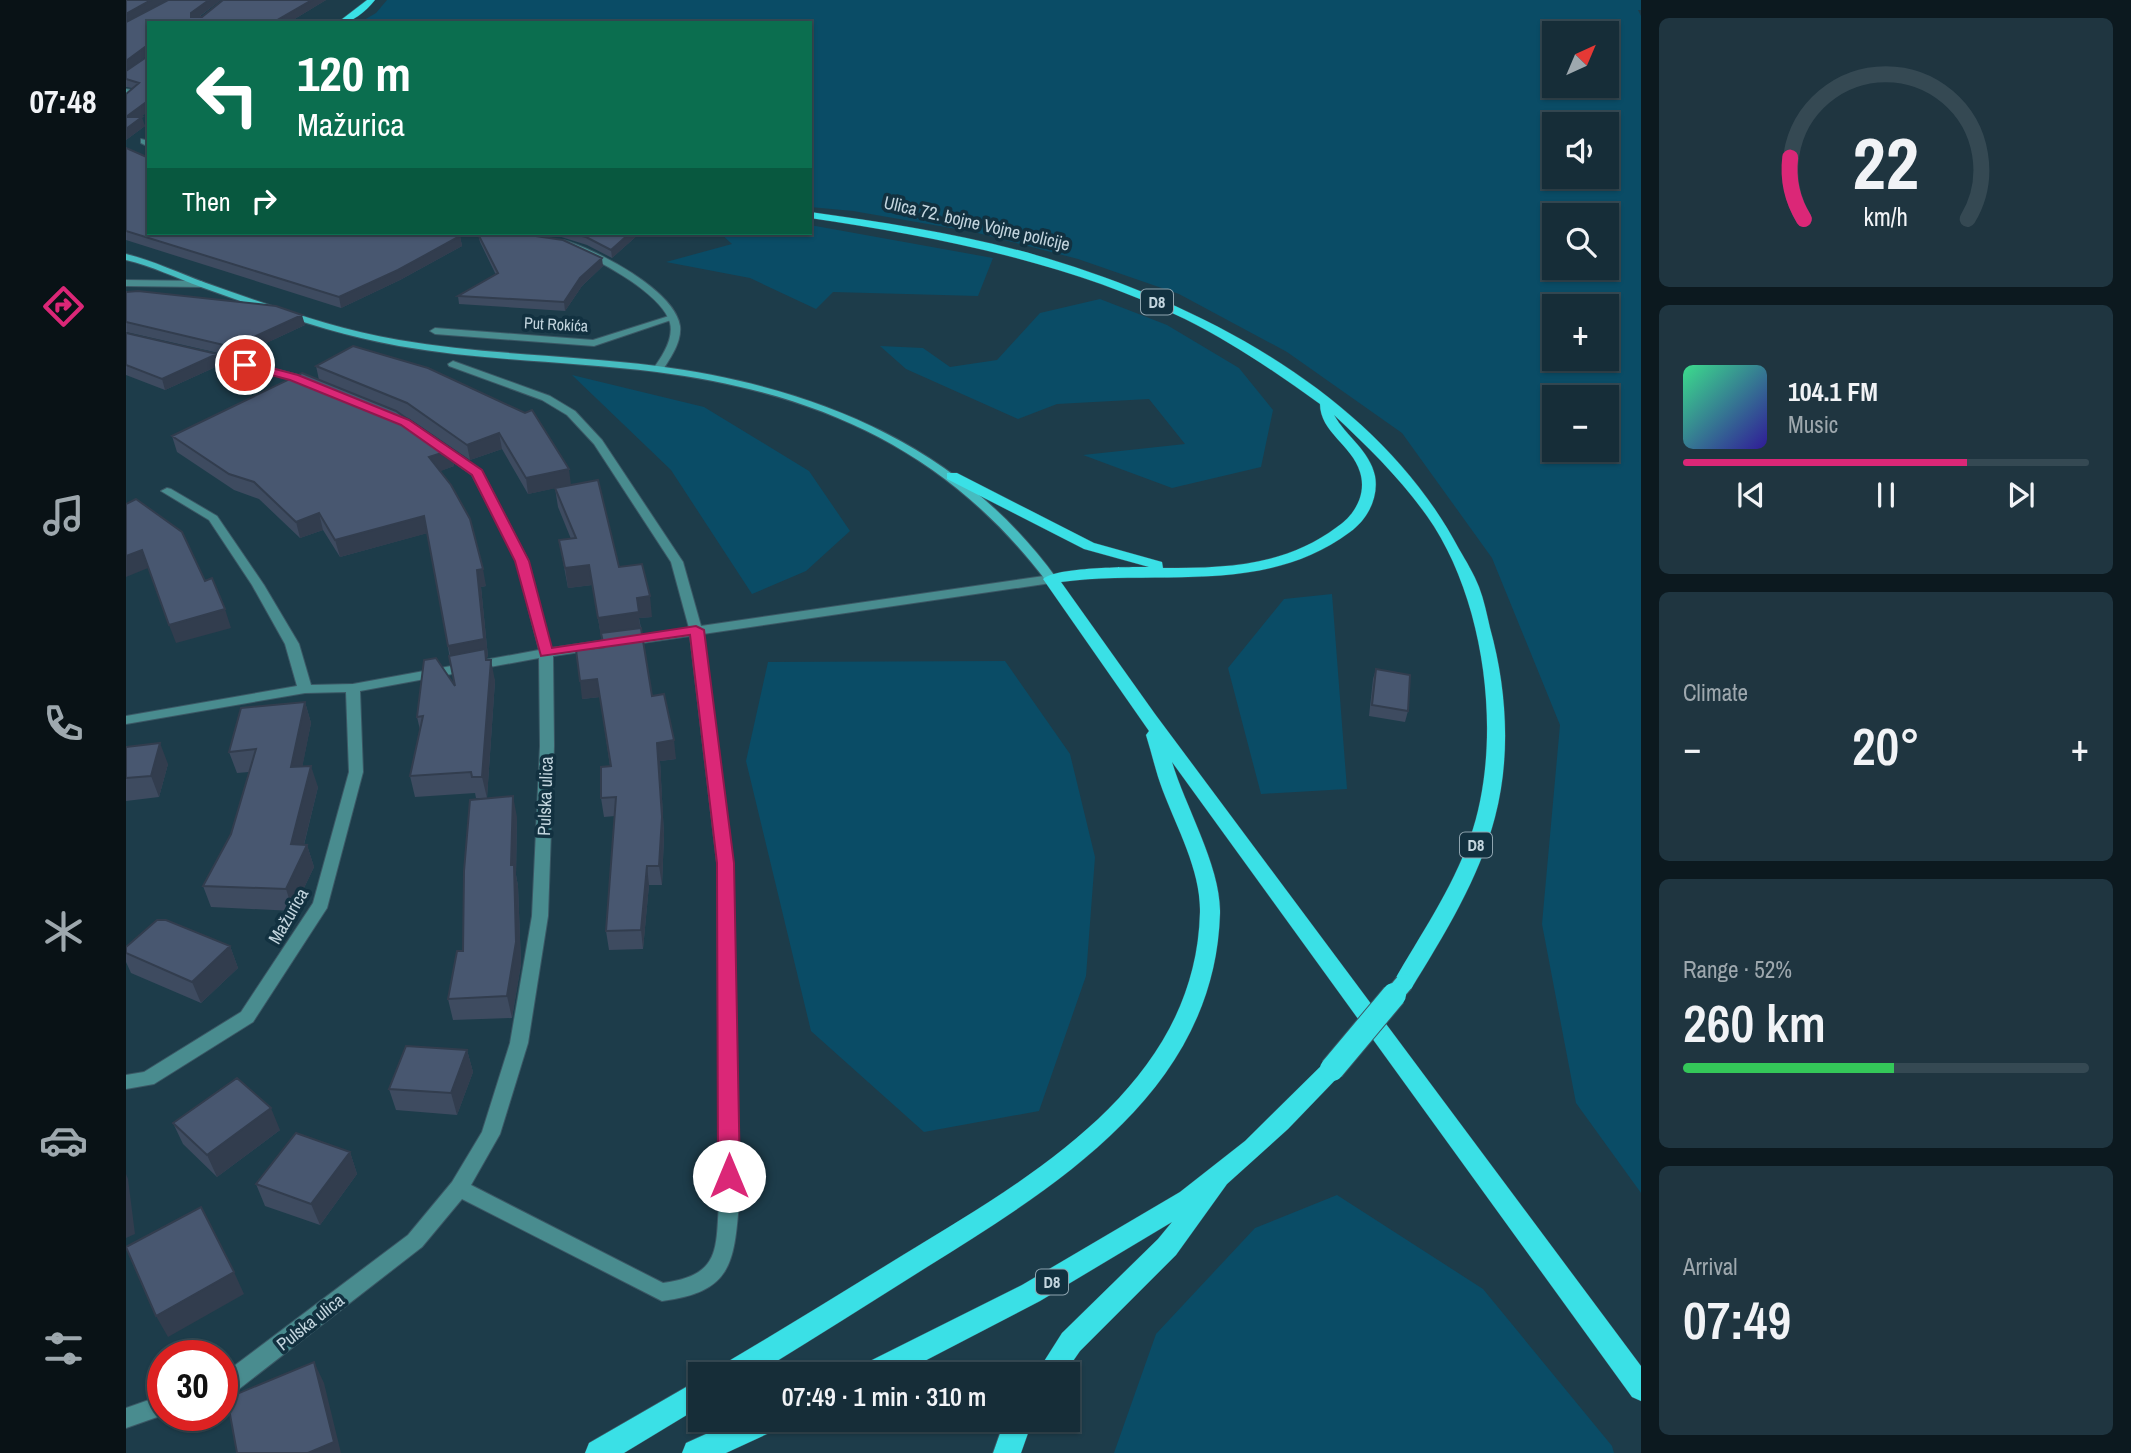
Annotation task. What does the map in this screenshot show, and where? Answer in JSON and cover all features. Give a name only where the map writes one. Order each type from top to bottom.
[{"type":"main road","points":[[344,21],[363,9],[371,0]]},
{"type":"main road","name":"Ulica 72. bojne Vojne policije","points":[[812,215],[883,225],[967,242],[1044,261],[1096,278],[1191,318],[1287,373],[1327,403],[1383,453],[1417,491],[1445,531],[1468,573],[1483,622],[1495,692],[1496,738],[1491,785],[1480,836],[1436,930],[1404,983],[1301,1104],[1224,1173],[1057,1280],[897,1362]]},
{"type":"main road","points":[[1327,403],[1326,416],[1357,452],[1367,472],[1370,493],[1358,518],[1335,538],[1303,555],[1269,567],[1241,572],[1118,572],[1051,579],[1149,718],[1641,1388]]},
{"type":"main road","points":[[952,476],[1089,546],[1119,556],[1202,573]]},
{"type":"main road","points":[[751,1362],[1018,1198],[1108,1128],[1158,1071],[1192,1005],[1205,962],[1210,909],[1197,855],[1149,718]]},
{"type":"main road","points":[[1057,1362],[1071,1342],[1167,1247],[1224,1173]]},
{"type":"main road","points":[[599,1453],[688,1399]]},
{"type":"main road","points":[[696,1453],[742,1432]]},
{"type":"main road","points":[[1007,1453],[1013,1432]]},
{"type":"street","points":[[126,91],[135,91],[126,100]]},
{"type":"street","points":[[554,241],[591,252],[659,300],[673,318],[674,335],[666,358],[658,369]]},
{"type":"street","points":[[126,257],[201,284],[359,334],[472,353],[658,369],[730,382],[817,407],[887,439],[952,476],[1021,539],[1051,579],[546,653],[353,688],[305,689],[126,720]]},
{"type":"street","points":[[126,283],[201,284]]},
{"type":"street","name":"Put Rokića","points":[[435,331],[594,343],[673,318]]},
{"type":"street","points":[[186,350],[294,377],[331,393]]},
{"type":"street","points":[[453,364],[546,398],[571,413],[598,442],[677,562],[696,630],[726,863],[729,1202],[726,1243],[719,1269],[690,1290],[662,1292],[459,1188]]},
{"type":"street","name":"Pulska ulica","points":[[238,1377],[415,1241],[459,1188],[491,1134],[519,1043],[540,916],[547,746],[546,653],[522,561],[477,473],[426,437]]},
{"type":"street","points":[[167,491],[213,518],[258,585],[292,644],[305,689]]},
{"type":"street","name":"Mažurica","points":[[126,1082],[148,1079],[247,1017],[321,904],[356,772],[353,688]]},
{"type":"street","points":[[126,1418],[147,1411]]},
{"type":"shaded area","points":[[387,0],[1641,0],[1641,10],[1638,10],[1641,16],[1641,1193],[1576,1103],[1542,924],[1560,725],[1492,558],[1402,433],[1287,352],[1179,294],[1078,259],[974,232],[853,211],[812,207],[812,21],[362,21],[376,13]]},
{"type":"shaded area","points":[[812,225],[993,258],[978,296],[833,292],[816,309],[750,278],[666,262],[732,244],[722,235],[812,235]]},
{"type":"shaded area","points":[[1100,299],[1167,325],[1239,368],[1273,410],[1261,467],[1172,488],[1083,455],[1185,444],[1149,399],[1057,404],[1018,419],[906,369],[880,346],[923,348],[950,367],[997,360],[1040,313]]},
{"type":"shaded area","points":[[572,375],[704,407],[809,471],[850,531],[806,571],[752,594],[671,470]]},
{"type":"shaded area","points":[[1332,594],[1347,789],[1261,794],[1228,668],[1284,599]]},
{"type":"shaded area","points":[[1005,661],[1070,754],[1095,857],[1086,976],[1039,1111],[924,1132],[811,1031],[746,761],[768,662]]},
{"type":"shaded area","points":[[1337,1195],[1483,1289],[1612,1446],[1614,1453],[1114,1453],[1156,1334],[1255,1228]]},
{"type":"building","points":[[126,0],[151,0],[126,14]]},
{"type":"building","points":[[168,0],[209,0],[191,13],[191,17],[202,17],[223,0],[312,0],[275,21],[147,21],[147,47],[126,61],[126,22]]},
{"type":"building","points":[[147,57],[147,101],[126,117],[126,94],[139,83],[126,79],[126,71]]},
{"type":"building","points":[[126,117],[142,117],[126,129]]},
{"type":"building","points":[[126,148],[147,157],[147,235],[460,236],[398,270],[339,297],[126,231]]},
{"type":"building","points":[[479,235],[529,235],[563,240],[602,258],[580,278],[564,302],[458,296],[498,273]]},
{"type":"building","points":[[578,235],[628,235],[611,250]]},
{"type":"building","points":[[138,291],[276,306],[302,315],[232,347],[126,322],[126,292]]},
{"type":"building","points":[[126,333],[217,354],[162,379],[126,365]]},
{"type":"building","points":[[353,346],[428,368],[525,413],[532,410],[569,469],[526,478],[499,433],[467,445],[407,403],[316,366]]},
{"type":"building","points":[[302,373],[396,411],[451,450],[429,457],[451,485],[470,519],[483,569],[477,570],[484,639],[448,646],[424,516],[335,540],[319,513],[296,522],[254,482],[229,474],[172,436]]},
{"type":"building","points":[[598,480],[619,567],[642,564],[650,596],[637,598],[639,612],[598,618],[589,565],[565,568],[559,540],[576,538],[555,488]]},
{"type":"building","points":[[136,499],[182,532],[205,581],[212,578],[225,609],[169,625],[142,550],[126,556],[126,504]]},
{"type":"building","points":[[641,628],[652,696],[664,694],[674,740],[657,743],[662,817],[659,866],[647,866],[641,930],[606,931],[616,797],[601,798],[601,767],[611,766],[597,679],[580,681],[576,650],[604,647],[601,633]]},
{"type":"building","points":[[485,649],[486,660],[491,660],[482,777],[472,777],[471,772],[410,776],[423,716],[417,717],[424,660],[436,658],[455,686],[449,656]]},
{"type":"building","points":[[1376,669],[1410,675],[1408,711],[1372,705]]},
{"type":"building","points":[[305,702],[291,767],[311,766],[291,844],[307,845],[286,889],[203,886],[231,834],[256,749],[229,752],[241,708]]},
{"type":"building","points":[[160,743],[151,776],[126,778],[126,747]]},
{"type":"building","points":[[513,796],[511,865],[514,865],[516,942],[507,996],[448,999],[457,951],[463,951],[464,871],[470,800]]},
{"type":"building","points":[[157,920],[166,920],[230,946],[192,982],[126,953],[126,947]]},
{"type":"building","points":[[406,1046],[467,1050],[451,1093],[389,1089]]},
{"type":"building","points":[[237,1078],[271,1108],[207,1155],[173,1123]]},
{"type":"building","points":[[296,1133],[350,1152],[311,1204],[256,1184]]},
{"type":"building","points":[[201,1207],[234,1272],[156,1316],[126,1247]]},
{"type":"building","points":[[314,1362],[334,1442],[308,1453],[237,1453],[233,1431],[238,1431],[238,1393]]},
{"type":"route","points":[[245,365],[294,377],[405,423],[477,473],[522,561],[546,653],[696,630],[726,863],[729,1176]]}]
